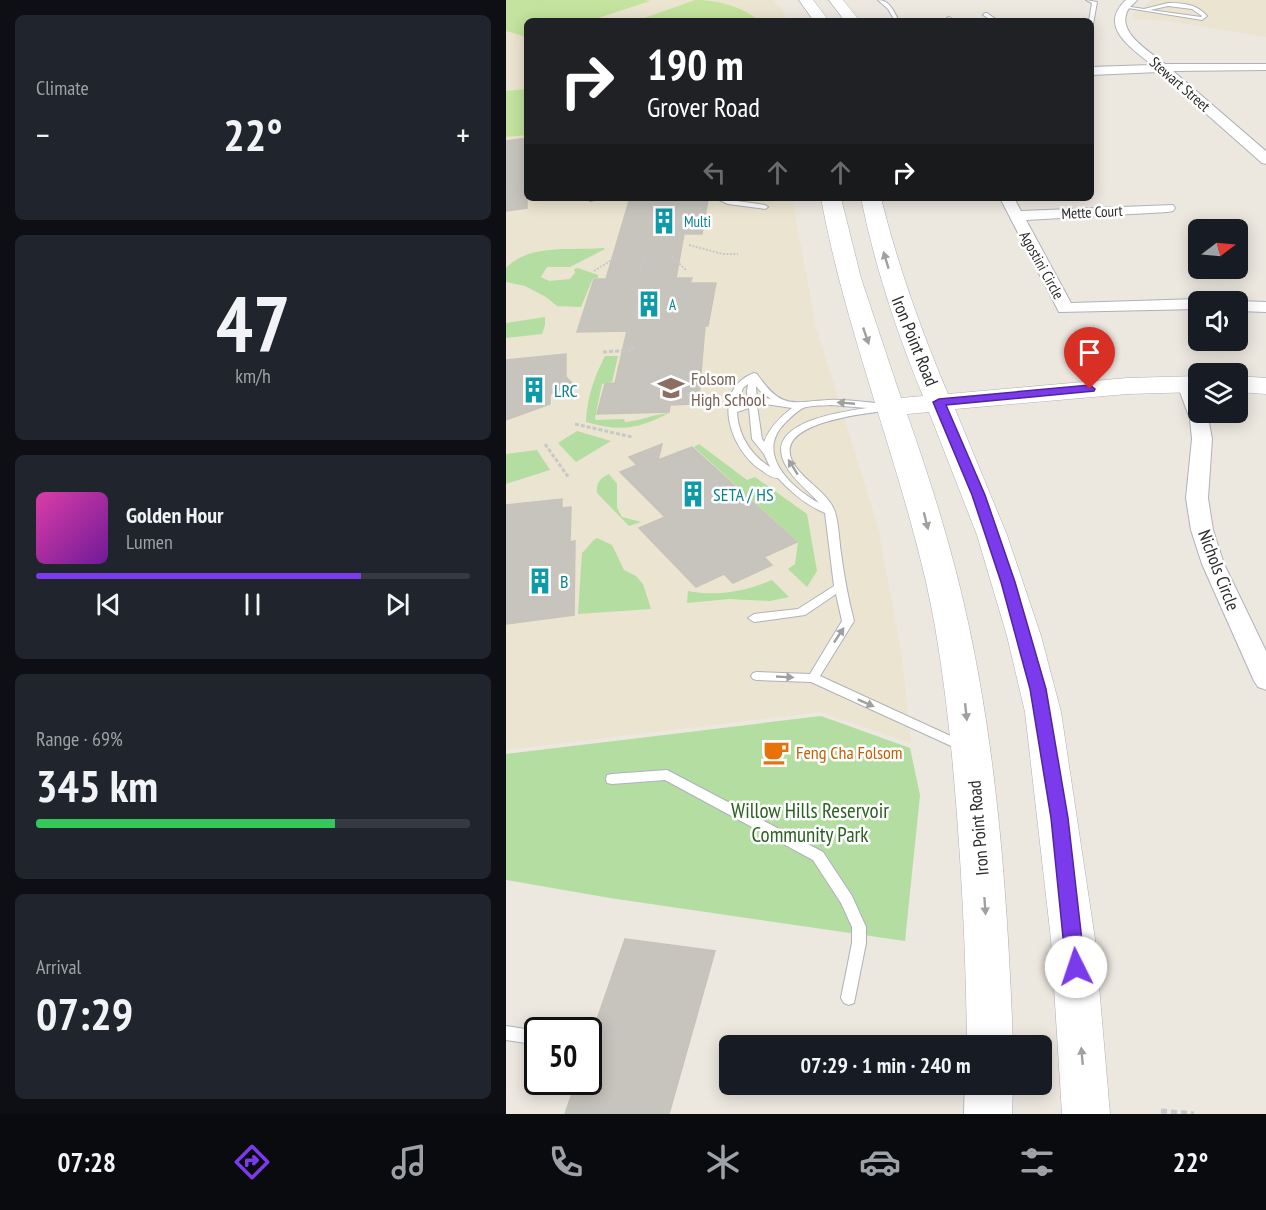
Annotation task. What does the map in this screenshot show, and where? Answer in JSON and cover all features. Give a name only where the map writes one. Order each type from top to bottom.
[{"type":"main road","points":[[806,0],[820,18]]},
{"type":"main road","points":[[836,0],[851,18]]},
{"type":"main road","name":"Iron Point Road","points":[[832,201],[838,239],[856,305],[921,502],[943,585],[965,693],[982,854],[990,1035]]},
{"type":"main road","name":"Iron Point Road","points":[[872,201],[878,235],[898,302],[978,495],[1008,582],[1038,689],[1073,924],[1086,1114]]},
{"type":"main road","points":[[891,407],[1117,387],[1188,384]]},
{"type":"main road","points":[[1248,385],[1266,386]]},
{"type":"main road","points":[[988,1114],[989,1095]]},
{"type":"street","name":"Stewart Street","points":[[1128,3],[1119,18],[1122,30],[1266,160]]},
{"type":"street","points":[[1094,70],[1210,66],[1266,67]]},
{"type":"street","name":"Agostini Circle","points":[[1008,201],[1065,308],[1188,304]]},
{"type":"street","name":"Mette Court","points":[[1016,216],[1168,208]]},
{"type":"street","points":[[1248,306],[1266,307]]},
{"type":"street","name":"Nichols Circle","points":[[1199,423],[1202,439],[1197,498],[1202,530],[1213,564],[1266,681]]},
{"type":"lane","points":[[880,0],[890,8],[895,18]]},
{"type":"lane","points":[[1088,0],[1095,2],[1092,18]]},
{"type":"lane","points":[[1128,3],[1145,10],[1202,19],[1205,16],[1200,10],[1184,6],[1156,6],[1145,10]]},
{"type":"lane","points":[[985,14],[991,18]]},
{"type":"lane","points":[[726,201],[765,207]]},
{"type":"lane","points":[[754,376],[740,385],[732,403],[742,443],[756,461],[818,507],[830,511]]},
{"type":"lane","points":[[754,376],[762,389],[781,402]]},
{"type":"lane","points":[[754,376],[751,391],[757,439],[767,452],[773,469],[787,483]]},
{"type":"lane","points":[[733,410],[765,401],[800,406],[832,402],[891,407]]},
{"type":"lane","points":[[767,452],[771,438],[782,419],[800,406]]},
{"type":"lane","points":[[813,678],[848,621],[840,587],[830,511],[825,502],[801,480],[789,463],[786,455],[788,438],[792,433],[816,421],[891,407]]},
{"type":"lane","points":[[754,618],[801,612],[840,587]]},
{"type":"lane","points":[[757,676],[813,678],[970,750]]},
{"type":"lane","points":[[612,779],[667,775],[818,856],[847,900],[859,927],[859,943],[850,998]]},
{"type":"lane","points":[[506,1033],[524,1036]]},
{"type":"path","points":[[689,245],[723,254],[738,254]]},
{"type":"path","points":[[594,271],[621,254]]},
{"type":"path","points":[[669,254],[686,270]]},
{"type":"path","points":[[639,276],[644,256]]},
{"type":"path","points":[[603,352],[632,350],[633,346]]},
{"type":"path","points":[[575,424],[632,437]]},
{"type":"path","points":[[545,444],[569,478]]},
{"type":"path","points":[[1161,1111],[1194,1114]]},
{"type":"shaded area","name":"Folsom High School","points":[[506,0],[772,0],[782,9],[786,18],[524,18],[524,201],[793,201],[816,327],[878,527],[902,656],[911,743],[820,712],[506,750]]},
{"type":"shaded area","points":[[1152,0],[1266,0],[1266,37],[1169,21],[1133,19],[1135,13]]},
{"type":"green space","points":[[506,0],[650,1],[598,18],[524,18],[524,36],[506,31]]},
{"type":"green space","points":[[695,0],[729,5],[745,11],[755,18],[644,18]]},
{"type":"green space","points":[[524,89],[524,135],[506,137],[506,91]]},
{"type":"green space","points":[[604,248],[570,267],[547,267],[541,277],[549,281],[570,279],[575,273],[574,269],[578,268],[598,275],[598,278],[593,278],[581,307],[557,306],[546,297],[525,286],[506,282],[506,268],[527,255],[539,251]]},
{"type":"green space","points":[[545,317],[542,334],[506,338],[506,323]]},
{"type":"green space","points":[[605,356],[618,356],[612,382],[602,384],[596,420],[624,419],[625,422],[669,413],[648,423],[629,427],[609,427],[586,422],[592,388]]},
{"type":"green space","points":[[577,431],[611,441],[576,462],[558,443]]},
{"type":"green space","points":[[699,444],[747,480],[755,477],[807,514],[817,571],[807,587],[788,569],[795,564],[798,542],[694,447]]},
{"type":"green space","points":[[537,450],[550,470],[506,484],[506,454]]},
{"type":"green space","points":[[609,474],[617,484],[617,508],[622,517],[641,522],[629,526],[597,493],[599,481]]},
{"type":"green space","points":[[597,538],[612,545],[624,570],[636,576],[643,584],[651,609],[578,614],[582,553]]},
{"type":"green space","points":[[772,580],[789,597],[770,601],[729,599],[687,603],[688,591],[731,592]]},
{"type":"green space","name":"Willow Hills Reservoir Community Park","points":[[821,716],[910,748],[920,795],[905,941],[610,898],[506,880],[506,754]]},
{"type":"building","points":[[524,138],[524,201],[527,201],[527,208],[506,211],[506,141]]},
{"type":"building","points":[[629,201],[708,201],[702,234],[684,234],[676,278],[692,278],[690,283],[716,283],[708,326],[705,326],[699,397],[693,397],[692,404],[670,405],[669,412],[597,414],[605,384],[615,383],[627,331],[577,332],[594,279],[606,279]]},
{"type":"building","name":"LRC","points":[[566,354],[566,377],[574,385],[550,394],[550,404],[506,420],[506,360]]},
{"type":"building","name":"SETA / HS","points":[[662,444],[658,460],[692,447],[797,542],[764,557],[772,565],[733,583],[724,574],[696,587],[639,528],[665,517],[620,472],[637,465],[629,457]]},
{"type":"building","name":"B","points":[[562,499],[562,508],[571,507],[570,542],[575,541],[574,615],[506,624],[506,505]]},
{"type":"building","points":[[625,939],[715,951],[669,1114],[565,1114],[572,1095],[602,1095],[602,1017],[598,1017]]},
{"type":"place","name":"Multi","points":[[664,221]]},
{"type":"place","name":"A","points":[[649,304]]},
{"type":"place","name":"Folsom High School","points":[[671,388]]},
{"type":"place","name":"LRC","points":[[534,390]]},
{"type":"place","name":"SETA / HS","points":[[693,494]]},
{"type":"place","name":"B","points":[[540,581]]},
{"type":"place","name":"Feng Cha Folsom","points":[[776,752]]},
{"type":"route","points":[[1076,967],[1073,924],[1059,818],[1038,689],[1008,582],[978,495],[939,402],[1090,389]]}]
